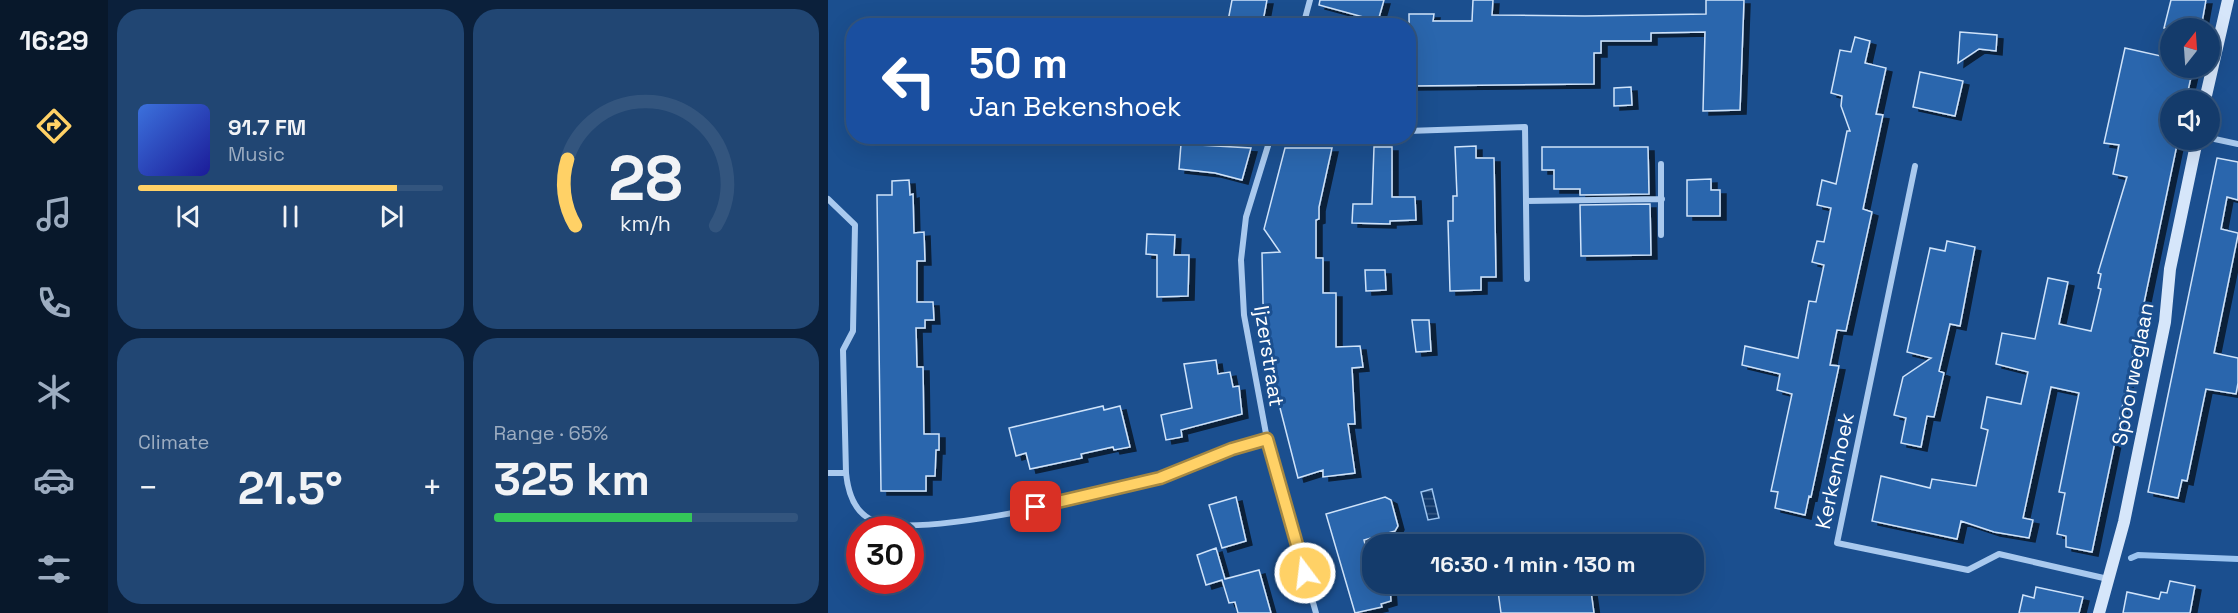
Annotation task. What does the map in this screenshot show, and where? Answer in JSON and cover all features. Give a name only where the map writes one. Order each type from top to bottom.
[{"type":"street","points":[[1305,18],[1310,0]]},
{"type":"street","points":[[2207,90],[2228,0]]},
{"type":"street","points":[[1416,131],[1525,127],[1527,279]]},
{"type":"street","points":[[2220,140],[2238,144]]},
{"type":"street","name":"Ijzerstraat","points":[[1269,144],[1246,217],[1241,260],[1244,315],[1267,439],[1316,613]]},
{"type":"street","name":"Spoorweglaan","points":[[2099,613],[2122,532],[2163,334],[2170,269],[2195,150]]},
{"type":"street","points":[[1661,164],[1661,235]]},
{"type":"street","name":"Kerkenhoek","points":[[1915,166],[1837,543],[1968,570],[1999,554],[2108,579]]},
{"type":"street","points":[[828,199],[855,225],[853,331],[843,350],[846,473],[847,491],[863,515],[890,525],[904,526],[975,520],[1160,478],[1232,449],[1267,439]]},
{"type":"street","points":[[1526,201],[1662,199]]},
{"type":"street","points":[[828,473],[846,473]]},
{"type":"water","points":[[1432,489],[1439,518],[1428,520],[1421,492]]},
{"type":"building","points":[[1232,0],[1267,0],[1264,18],[1229,18]]},
{"type":"building","points":[[1320,0],[1384,0],[1379,18],[1367,18],[1319,5]]},
{"type":"building","points":[[1473,0],[1493,0],[1492,15],[1585,16],[1706,14],[1706,0],[1744,0],[1740,110],[1703,111],[1705,32],[1651,33],[1651,41],[1601,41],[1601,53],[1594,53],[1594,84],[1416,86],[1416,18],[1409,18],[1409,14],[1434,14],[1433,21],[1472,21]]},
{"type":"building","points":[[2171,0],[2206,0],[2203,18],[2166,18]]},
{"type":"building","points":[[1960,32],[1997,35],[1996,51],[1979,49],[1958,63]]},
{"type":"building","points":[[1855,37],[1870,41],[1865,63],[1886,68],[1876,114],[1883,115],[1863,209],[1872,212],[1846,331],[1837,330],[1830,365],[1839,366],[1811,497],[1809,496],[1805,515],[1775,508],[1778,492],[1771,491],[1792,394],[1777,390],[1780,374],[1742,365],[1745,346],[1798,358],[1809,301],[1816,302],[1824,265],[1812,262],[1817,241],[1824,242],[1831,208],[1817,205],[1822,180],[1836,184],[1847,131],[1850,131],[1841,106],[1842,96],[1831,93],[1840,50],[1851,52]]},
{"type":"building","points":[[2125,48],[2160,56],[2160,78],[2191,78],[2188,90],[2160,90],[2160,150],[2176,150],[2092,552],[2066,547],[2066,536],[2057,534],[2065,493],[2059,492],[2079,393],[2051,387],[2023,518],[2033,520],[2029,538],[1994,532],[1961,521],[1957,539],[1872,521],[1881,476],[1930,488],[1932,479],[1976,486],[1988,430],[1981,428],[1987,397],[2021,404],[2028,372],[1996,364],[2002,333],[2035,339],[2048,278],[2068,282],[2059,324],[2091,331],[2101,289],[2098,288],[2101,274],[2098,273],[2127,177],[2113,174],[2119,145],[2104,143]]},
{"type":"building","points":[[1920,72],[1963,81],[1955,116],[1913,107]]},
{"type":"building","points":[[1631,87],[1632,105],[1614,106],[1614,88]]},
{"type":"building","points":[[1181,144],[1251,148],[1242,180],[1215,173],[1179,169]]},
{"type":"building","points":[[1476,146],[1476,158],[1494,158],[1496,277],[1481,277],[1481,290],[1450,291],[1448,221],[1453,221],[1453,196],[1457,196],[1455,147]]},
{"type":"building","points":[[1374,147],[1392,147],[1392,197],[1415,197],[1416,220],[1390,221],[1390,224],[1352,223],[1353,204],[1372,204]]},
{"type":"building","points":[[1542,147],[1648,147],[1649,194],[1580,195],[1580,189],[1554,189],[1554,170],[1542,170]]},
{"type":"building","points":[[1285,148],[1332,148],[1319,207],[1319,219],[1316,220],[1316,258],[1323,258],[1323,293],[1336,293],[1336,347],[1360,346],[1363,367],[1352,368],[1355,424],[1348,424],[1355,473],[1323,477],[1323,470],[1298,478],[1279,404],[1263,303],[1262,253],[1280,252],[1264,229]]},
{"type":"building","points":[[2217,158],[2238,162],[2238,200],[2227,197],[2221,229],[2238,233],[2238,235],[2214,353],[2238,358],[2238,383],[2236,394],[2206,389],[2187,481],[2182,480],[2178,498],[2148,492]]},
{"type":"building","points":[[1711,179],[1711,190],[1720,190],[1720,216],[1687,216],[1687,180]]},
{"type":"building","points":[[909,180],[910,195],[913,194],[914,233],[924,232],[925,261],[917,261],[917,302],[933,302],[934,320],[925,320],[925,328],[916,328],[917,367],[923,367],[924,434],[939,434],[939,450],[936,450],[935,476],[926,476],[926,491],[881,491],[877,195],[892,195],[892,181]]},
{"type":"building","points":[[1650,204],[1651,255],[1581,256],[1580,205]]},
{"type":"building","points":[[1147,234],[1175,235],[1174,255],[1189,255],[1188,296],[1157,297],[1157,255],[1146,254]]},
{"type":"building","points":[[1947,241],[1975,247],[1960,326],[1950,324],[1939,371],[1944,373],[1934,417],[1927,416],[1921,447],[1901,443],[1906,418],[1894,415],[1903,377],[1931,358],[1907,352],[1930,248],[1945,251]]},
{"type":"building","points":[[1365,270],[1385,270],[1386,290],[1366,291]]},
{"type":"building","points":[[1412,320],[1429,320],[1431,351],[1416,352]]},
{"type":"building","points":[[1216,360],[1218,374],[1230,372],[1233,387],[1239,386],[1242,414],[1181,430],[1182,437],[1166,440],[1161,415],[1192,408],[1184,364]]},
{"type":"building","points":[[1103,406],[1104,410],[1120,406],[1130,447],[1114,450],[1113,447],[1081,454],[1082,458],[1030,469],[1026,453],[1016,456],[1009,428]]},
{"type":"building","points":[[1236,497],[1246,541],[1222,548],[1209,505]]},
{"type":"building","points":[[1385,497],[1391,500],[1398,526],[1395,531],[1385,534],[1362,534],[1362,594],[1390,594],[1391,601],[1381,604],[1382,607],[1355,613],[1326,514]]},
{"type":"building","points":[[1216,548],[1225,579],[1259,570],[1271,613],[1238,613],[1235,602],[1229,603],[1222,580],[1206,585],[1197,555]]},
{"type":"building","points":[[2170,581],[2195,586],[2190,613],[2123,613],[2127,592],[2159,599],[2161,592],[2167,593]]},
{"type":"building","points":[[2036,587],[2083,597],[2079,613],[2019,613],[2023,595],[2034,598]]},
{"type":"building","points":[[1498,594],[1591,594],[1594,613],[1501,613]]},
{"type":"waterway","points":[[2131,558],[2138,555],[2238,559]]},
{"type":"route","points":[[1036,507],[1160,478],[1232,449],[1267,439],[1305,573]]}]
